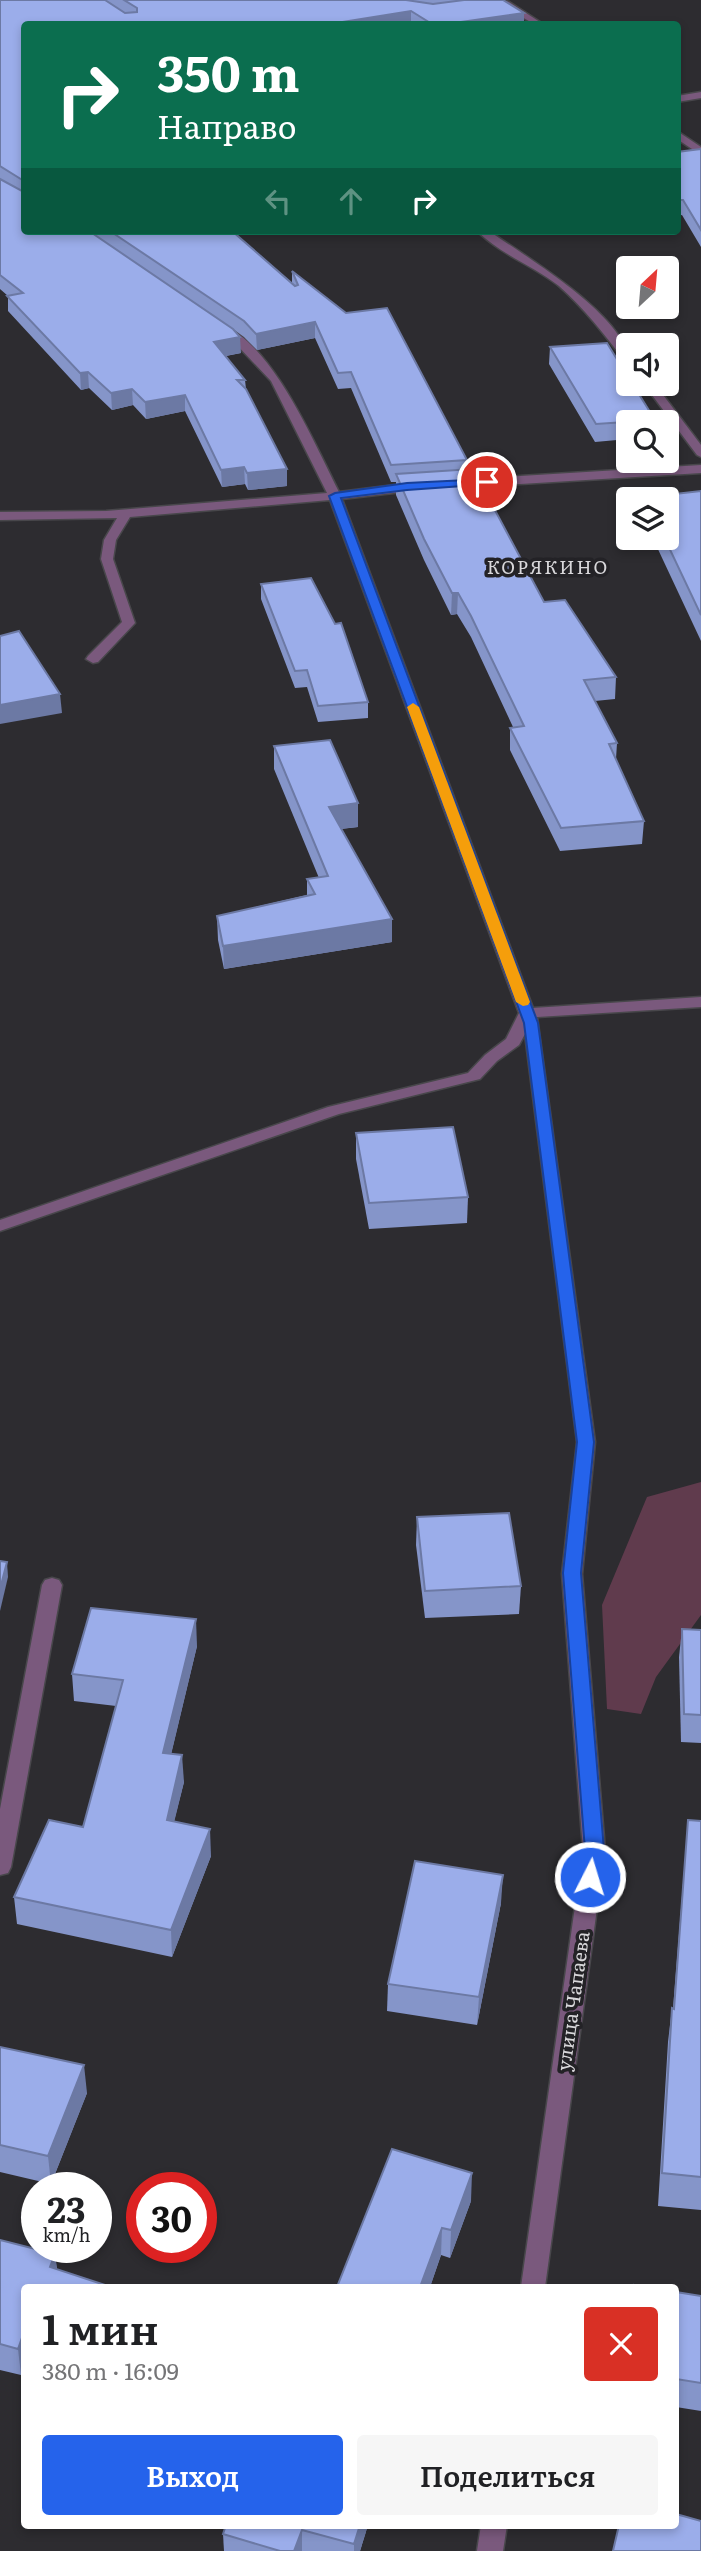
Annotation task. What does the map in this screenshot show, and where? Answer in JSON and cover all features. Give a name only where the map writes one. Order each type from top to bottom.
[{"type":"street","points":[[495,3],[505,4],[534,21]]},
{"type":"street","points":[[681,98],[701,95]]},
{"type":"street","points":[[681,137],[701,152]]},
{"type":"street","points":[[488,235],[561,283],[601,322],[616,342]]},
{"type":"street","name":"улица Чапаева","points":[[211,320],[239,341],[276,380],[335,496],[531,1023],[586,1442],[572,1573],[594,1850],[533,2284]]},
{"type":"street","points":[[658,396],[701,453]]},
{"type":"street","points":[[3,511],[126,513],[440,485],[701,469]]},
{"type":"street","points":[[93,659],[129,623],[107,559],[110,540],[126,513]]},
{"type":"street","points":[[0,1226],[334,1110],[474,1076],[491,1058],[513,1042],[527,1013],[701,1002]]},
{"type":"street","points":[[0,1867],[52,1585]]},
{"type":"street","points":[[490,2551],[493,2529]]},
{"type":"shaded area","points":[[701,1482],[701,1615],[656,1677],[641,1714],[607,1709],[602,1605],[647,1497]]},
{"type":"building","points":[[0,0],[105,0],[125,13],[137,12],[137,8],[124,0],[406,0],[433,4],[464,0],[503,0],[524,13],[468,21],[427,21],[411,11],[349,21],[21,21],[21,179],[0,166]]},
{"type":"building","points":[[701,149],[701,230],[681,200],[681,152]]},
{"type":"building","points":[[0,179],[21,190],[21,235],[95,235],[233,329],[240,337],[214,342],[245,380],[237,380],[246,389],[287,469],[247,473],[244,467],[221,470],[185,395],[145,402],[132,389],[111,393],[88,372],[80,373],[7,296],[23,293],[0,275]]},
{"type":"building","points":[[116,235],[237,235],[295,286],[298,285],[292,271],[346,313],[387,308],[467,460],[391,465],[351,372],[338,373],[315,322],[256,334],[244,321]]},
{"type":"building","points":[[607,343],[616,358],[616,396],[640,396],[649,410],[616,410],[616,423],[596,424],[550,347]]},
{"type":"building","points":[[473,469],[544,602],[565,600],[616,677],[584,680],[617,743],[609,744],[644,821],[561,828],[510,728],[524,726],[471,616],[458,593],[452,593],[424,539],[396,474]]},
{"type":"building","points":[[701,491],[701,615],[670,550],[679,550],[679,494]]},
{"type":"building","points":[[311,578],[335,624],[341,623],[368,702],[318,706],[307,670],[295,671],[261,584]]},
{"type":"building","points":[[19,631],[60,694],[0,705],[0,636]]},
{"type":"building","points":[[330,740],[358,803],[329,807],[392,919],[223,946],[217,916],[315,894],[307,879],[328,876],[274,746]]},
{"type":"building","points":[[453,1127],[468,1197],[369,1203],[356,1133]]},
{"type":"building","points":[[509,1513],[521,1586],[425,1591],[417,1517]]},
{"type":"building","points":[[0,1561],[7,1562],[0,1589]]},
{"type":"building","points":[[91,1608],[196,1619],[163,1753],[182,1755],[167,1820],[210,1829],[171,1930],[14,1897],[49,1820],[83,1827],[123,1680],[72,1674]]},
{"type":"building","points":[[682,1629],[701,1630],[701,1715],[684,1714]]},
{"type":"building","points":[[688,1820],[701,1821],[701,2177],[662,2173],[672,2008],[674,2009]]},
{"type":"building","points":[[415,1861],[503,1875],[479,1997],[388,1984]]},
{"type":"building","points":[[0,2047],[84,2065],[48,2156],[0,2145]]},
{"type":"building","points":[[392,2149],[472,2173],[451,2230],[442,2228],[421,2284],[338,2284]]},
{"type":"building","points":[[0,2240],[21,2245],[21,2263],[52,2263],[50,2267],[102,2284],[21,2284],[21,2340],[18,2349],[0,2344]]},
{"type":"building","points":[[679,2292],[701,2296],[701,2383],[679,2379]]},
{"type":"building","points":[[679,2515],[701,2521],[701,2551],[613,2551],[618,2529],[679,2529]]},
{"type":"building","points":[[225,2529],[359,2529],[354,2544],[302,2530],[294,2551],[280,2551],[223,2534]]},
{"type":"slow traffic","points":[[413,707],[523,1002]]},
{"type":"district","name":"КОРЯКИНО","points":[[548,568]]},
{"type":"route","points":[[487,482],[407,487],[335,496],[531,1023],[586,1442],[572,1573],[594,1850],[590,1877]]}]
